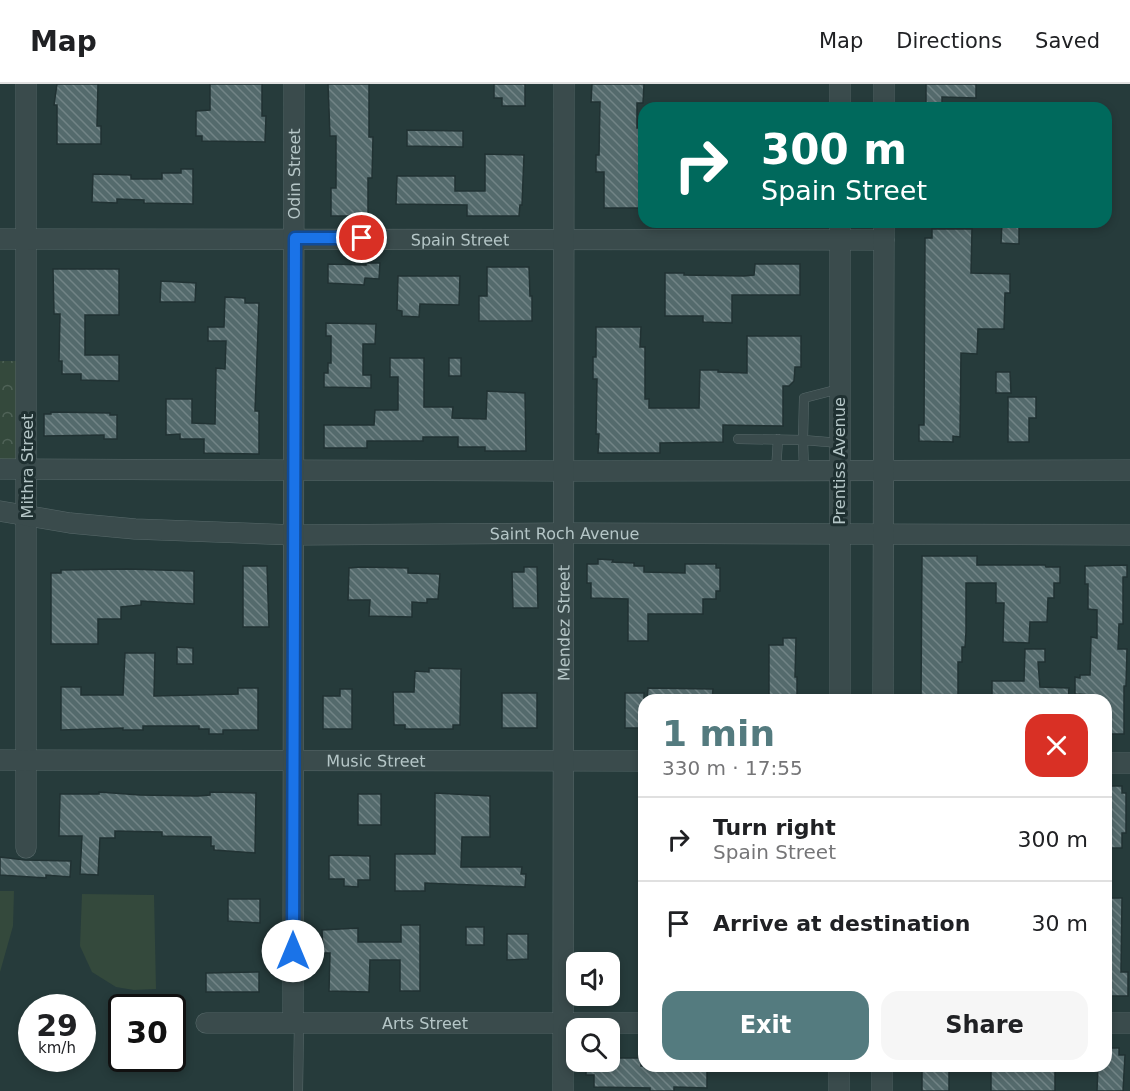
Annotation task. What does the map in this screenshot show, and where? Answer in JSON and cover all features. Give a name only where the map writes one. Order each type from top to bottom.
[{"type":"street","name":"Mithra Street","points":[[26,84],[26,848]]},
{"type":"street","name":"Odin Street","points":[[294,84],[296,1022]]},
{"type":"street","name":"Mendez Street","points":[[563,1091],[564,84]]},
{"type":"street","points":[[840,84],[840,102]]},
{"type":"street","points":[[884,84],[884,102]]},
{"type":"street","name":"Prentiss Avenue","points":[[840,231],[840,694]]},
{"type":"street","name":"Spain Street","points":[[0,239],[564,239],[884,231]]},
{"type":"street","points":[[883,694],[884,231]]},
{"type":"street","points":[[0,469],[1130,470]]},
{"type":"street","name":"Saint Roch Avenue","points":[[0,511],[70,524],[135,530],[295,535],[564,533],[1130,535]]},
{"type":"street","name":"Music Street","points":[[0,760],[638,761]]},
{"type":"street","points":[[1112,763],[1130,763]]},
{"type":"street","name":"Arts Street","points":[[206,1023],[638,1023]]},
{"type":"street","points":[[1112,1023],[1130,1023]]},
{"type":"street","points":[[839,1072],[839,1091]]},
{"type":"street","points":[[882,1072],[882,1091]]},
{"type":"lane","points":[[804,471],[804,398],[839,389]]},
{"type":"lane","points":[[738,440],[803,440],[840,443]]},
{"type":"lane","points":[[777,471],[778,440]]},
{"type":"lane","points":[[296,1022],[298,1091]]},
{"type":"green space","points":[[0,361],[26,361],[27,470],[0,469]]},
{"type":"green space","points":[[0,891],[14,891],[13,926],[0,972]]},
{"type":"green space","points":[[82,894],[154,895],[156,989],[134,990],[116,987],[92,972],[80,946]]},
{"type":"building","points":[[57,84],[98,84],[97,126],[101,126],[101,144],[57,144],[57,105],[54,105]]},
{"type":"building","points":[[210,84],[262,84],[262,116],[266,116],[265,142],[202,141],[202,136],[196,136],[196,111],[210,110]]},
{"type":"building","points":[[328,84],[369,84],[369,137],[373,137],[372,178],[368,178],[368,216],[331,216],[331,188],[336,188],[336,136],[330,136]]},
{"type":"building","points":[[494,84],[525,84],[525,106],[502,106],[502,98],[494,98]]},
{"type":"building","points":[[592,84],[644,84],[643,102],[637,103],[638,208],[604,208],[604,172],[596,172],[596,155],[599,155],[600,102],[591,102]]},
{"type":"building","points":[[926,84],[976,84],[976,98],[942,97],[942,102],[926,102]]},
{"type":"building","points":[[407,130],[463,131],[463,147],[407,146]]},
{"type":"building","points":[[485,154],[524,155],[522,205],[520,205],[519,216],[467,216],[467,205],[396,204],[397,176],[455,176],[455,191],[485,191]]},
{"type":"building","points":[[181,169],[193,169],[193,204],[144,203],[144,200],[117,199],[117,203],[92,202],[93,174],[131,175],[131,179],[162,179],[162,173],[181,173]]},
{"type":"building","points":[[1002,228],[1019,228],[1019,244],[1001,243]]},
{"type":"building","points":[[932,229],[972,229],[971,273],[1010,274],[1010,293],[1005,293],[1004,329],[978,329],[977,354],[961,353],[960,437],[953,436],[953,442],[919,441],[919,425],[924,425],[925,238],[932,238]]},
{"type":"building","points":[[366,263],[380,263],[379,279],[365,278],[364,285],[328,283],[328,264],[366,265]]},
{"type":"building","points":[[755,264],[800,264],[800,295],[732,295],[732,323],[703,322],[703,316],[665,316],[665,273],[754,275]]},
{"type":"building","points":[[487,267],[529,267],[532,321],[479,321],[479,296],[487,296]]},
{"type":"building","points":[[53,269],[119,269],[119,315],[85,315],[85,355],[119,355],[119,381],[81,380],[81,374],[62,374],[62,361],[59,361],[60,314],[54,314]]},
{"type":"building","points":[[398,276],[460,276],[459,305],[420,304],[419,317],[402,316],[402,311],[397,310]]},
{"type":"building","points":[[161,281],[196,283],[195,302],[160,302]]},
{"type":"building","points":[[225,297],[245,298],[245,303],[259,303],[255,411],[259,411],[259,454],[204,453],[204,439],[180,439],[180,434],[166,435],[166,399],[192,399],[192,423],[215,424],[216,368],[225,369],[226,341],[208,341],[208,327],[224,327]]},
{"type":"building","points":[[326,323],[376,324],[375,344],[363,344],[363,375],[371,375],[371,388],[324,387],[324,373],[328,373],[328,363],[331,363],[331,336],[326,336]]},
{"type":"building","points":[[596,327],[641,327],[640,347],[645,347],[645,399],[649,399],[649,408],[699,408],[700,370],[747,373],[747,336],[801,336],[801,367],[795,367],[794,381],[789,386],[783,386],[783,426],[723,425],[723,442],[660,443],[660,453],[598,453],[597,379],[593,379]]},
{"type":"building","points":[[390,358],[424,358],[424,407],[453,407],[452,418],[486,419],[487,391],[525,393],[526,451],[485,451],[485,447],[458,447],[458,437],[423,437],[423,441],[367,441],[367,448],[324,448],[324,425],[374,425],[375,410],[398,410],[398,377],[390,377]]},
{"type":"building","points":[[449,358],[461,358],[461,376],[449,376]]},
{"type":"building","points":[[996,372],[1010,372],[1011,393],[996,393]]},
{"type":"building","points":[[1008,397],[1036,397],[1036,418],[1029,418],[1029,442],[1008,442]]},
{"type":"building","points":[[51,412],[117,415],[117,439],[104,439],[104,435],[44,436],[44,414],[51,414]]},
{"type":"building","points":[[922,556],[977,556],[977,565],[1060,567],[1060,583],[1054,583],[1054,598],[1048,598],[1047,622],[1030,622],[1029,643],[1003,642],[1004,603],[996,603],[996,583],[966,583],[965,647],[962,647],[962,662],[958,662],[958,694],[921,694]]},
{"type":"building","points":[[598,559],[634,563],[634,566],[644,566],[644,572],[685,573],[685,564],[716,564],[716,568],[720,568],[720,591],[716,591],[716,599],[703,599],[703,614],[648,614],[648,641],[628,641],[628,599],[591,598],[591,583],[587,583],[587,564],[598,564]]},
{"type":"building","points":[[1127,565],[1127,577],[1123,577],[1123,624],[1119,624],[1118,649],[1127,649],[1124,734],[1112,734],[1112,694],[1075,694],[1075,677],[1090,675],[1091,637],[1097,638],[1097,610],[1088,609],[1085,566]]},
{"type":"building","points":[[243,566],[267,566],[269,627],[243,627]]},
{"type":"building","points":[[524,567],[537,567],[538,608],[513,608],[512,572],[524,572]]},
{"type":"building","points":[[349,568],[408,568],[408,573],[440,574],[438,599],[427,599],[427,603],[412,602],[412,617],[369,616],[370,600],[348,600]]},
{"type":"building","points":[[61,570],[194,571],[194,604],[141,601],[141,605],[121,607],[121,619],[98,619],[98,644],[51,644],[51,573],[61,573]]},
{"type":"building","points":[[783,638],[796,638],[797,694],[769,694],[769,645],[783,645]]},
{"type":"building","points":[[177,647],[193,648],[193,664],[177,664]]},
{"type":"building","points":[[1025,649],[1045,649],[1045,662],[1038,662],[1040,687],[1069,688],[1068,694],[992,694],[992,681],[1024,681]]},
{"type":"building","points":[[125,653],[155,653],[154,696],[238,694],[238,688],[258,688],[258,730],[223,730],[223,734],[209,734],[209,729],[199,729],[199,726],[143,726],[143,730],[123,730],[123,728],[61,730],[61,687],[81,687],[81,695],[123,695]]},
{"type":"building","points":[[429,668],[461,669],[460,725],[453,725],[453,729],[405,729],[405,725],[394,725],[393,692],[414,692],[415,671],[429,672]]},
{"type":"building","points":[[648,688],[713,689],[713,694],[648,694]]},
{"type":"building","points":[[340,689],[352,689],[352,729],[323,729],[323,696],[340,696]]},
{"type":"building","points":[[502,693],[537,693],[537,728],[502,728]]},
{"type":"building","points":[[625,693],[644,693],[638,694],[638,728],[625,728]]},
{"type":"building","points":[[1112,786],[1122,786],[1122,793],[1126,793],[1126,833],[1122,833],[1122,848],[1112,848]]},
{"type":"building","points":[[99,792],[198,796],[210,795],[210,792],[256,793],[255,853],[214,850],[214,846],[211,846],[211,837],[162,836],[162,832],[115,831],[115,838],[100,838],[98,875],[80,874],[82,836],[59,836],[60,794],[99,794]]},
{"type":"building","points":[[435,793],[490,796],[490,837],[462,837],[461,867],[522,867],[521,874],[526,874],[525,887],[425,883],[425,891],[395,891],[395,854],[435,854]]},
{"type":"building","points":[[358,794],[381,794],[381,825],[358,825]]},
{"type":"building","points":[[329,856],[370,856],[370,880],[358,880],[358,887],[344,886],[344,879],[329,879]]},
{"type":"building","points":[[0,857],[71,861],[70,877],[0,875]]},
{"type":"building","points":[[1112,898],[1122,898],[1121,972],[1128,972],[1128,996],[1112,996]]},
{"type":"building","points":[[228,899],[260,899],[260,923],[228,921]]},
{"type":"building","points":[[401,925],[420,925],[420,991],[400,991],[400,960],[370,960],[369,992],[329,991],[330,953],[323,953],[322,930],[358,928],[358,942],[401,942]]},
{"type":"building","points":[[466,927],[484,927],[484,945],[466,945]]},
{"type":"building","points":[[507,934],[528,934],[528,959],[507,960]]},
{"type":"building","points":[[259,972],[259,992],[206,992],[206,973]]},
{"type":"building","points":[[1112,1048],[1119,1048],[1119,1055],[1125,1055],[1123,1091],[1097,1091],[1098,1072],[1112,1072]]},
{"type":"building","points":[[620,1058],[638,1058],[638,1072],[707,1072],[707,1088],[674,1087],[674,1091],[650,1091],[650,1088],[594,1087],[594,1075],[586,1075],[586,1072],[620,1072]]},
{"type":"building","points":[[922,1072],[949,1072],[949,1091],[922,1091]]},
{"type":"building","points":[[991,1072],[1055,1072],[1055,1091],[991,1091]]},
{"type":"route","points":[[293,951],[295,238],[362,238]]}]
